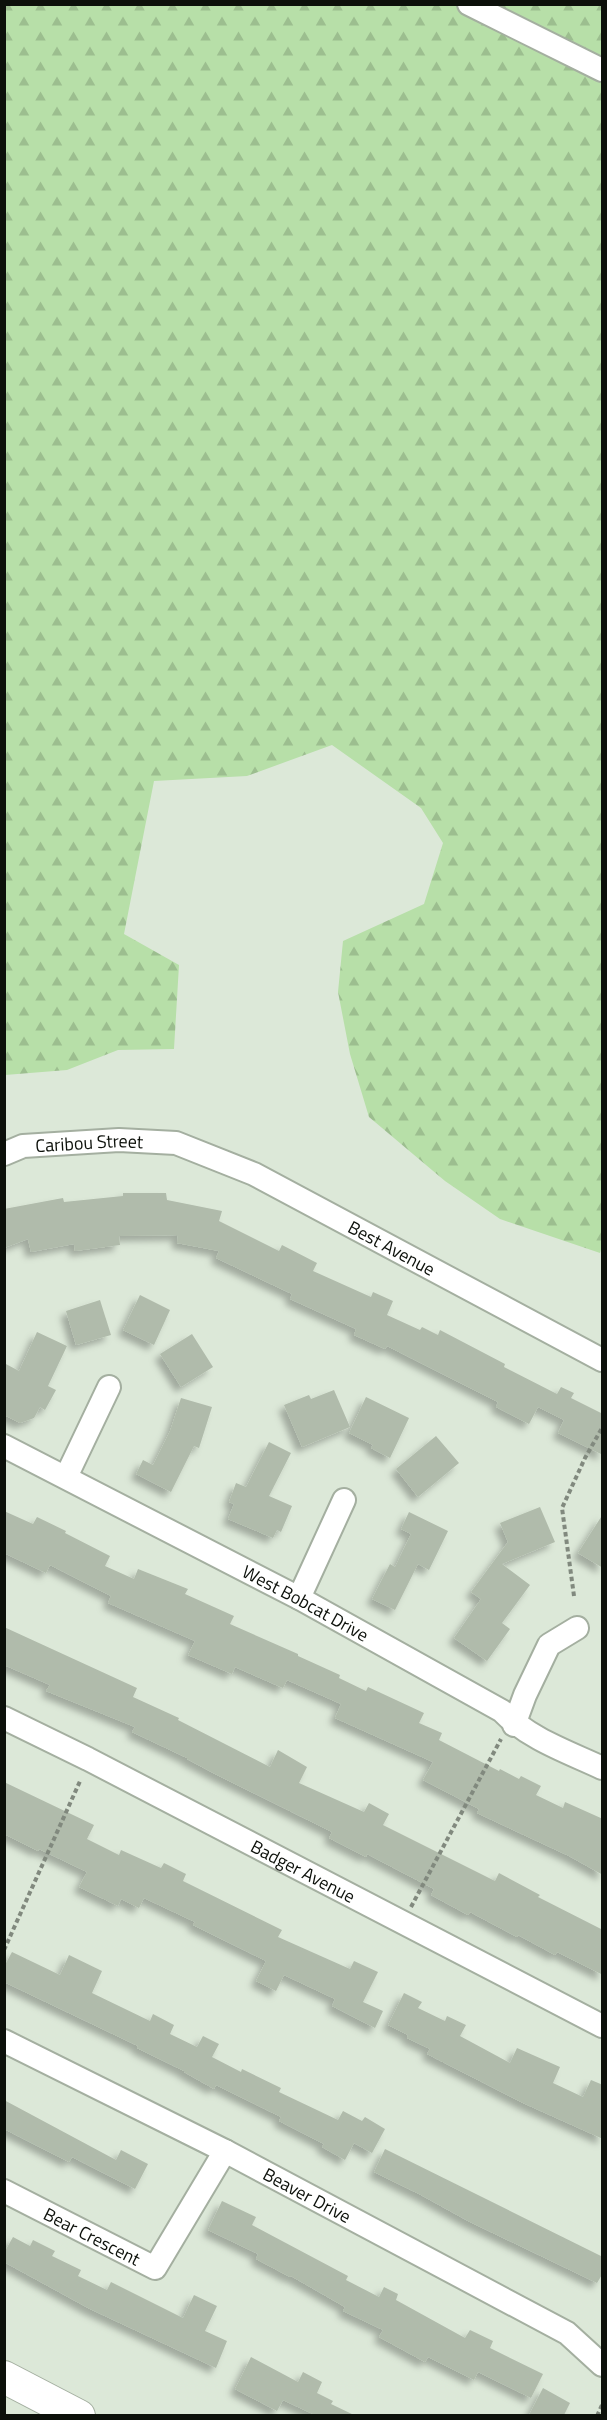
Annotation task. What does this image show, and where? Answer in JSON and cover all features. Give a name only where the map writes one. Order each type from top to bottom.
[{"type":"street","points":[[469,4],[603,70]]},
{"type":"street","name":"Caribou Street","points":[[4,1154],[23,1146],[119,1140],[176,1143]]},
{"type":"street","name":"Best Avenue","points":[[176,1143],[254,1174],[603,1360]]},
{"type":"street","points":[[66,1478],[109,1387]]},
{"type":"street","name":"West Bobcat Drive","points":[[4,1446],[299,1598],[502,1712],[509,1729],[532,1736],[603,1768]]},
{"type":"street","points":[[299,1598],[344,1500]]},
{"type":"street","points":[[509,1729],[549,1645],[577,1628]]},
{"type":"street","name":"Badger Avenue","points":[[4,1718],[88,1759],[603,2026]]},
{"type":"street","name":"Beaver Drive","points":[[4,2041],[225,2151],[567,2333],[603,2365]]},
{"type":"street","name":"Bear Crescent","points":[[4,2192],[155,2268],[225,2151]]},
{"type":"street","points":[[4,2376],[79,2415]]},
{"type":"path","points":[[574,1596],[562,1508],[585,1458],[603,1428]]},
{"type":"path","points":[[409,1910],[509,1729]]},
{"type":"path","points":[[4,1950],[82,1778]]},
{"type":"path","points":[[597,2415],[603,2405]]},
{"type":"green space","points":[[5,5],[469,5],[602,72],[602,1246],[600,1253],[500,1219],[445,1181],[369,1117],[350,1054],[338,992],[343,941],[424,904],[443,843],[421,808],[332,745],[247,776],[154,781],[124,934],[179,965],[174,1049],[118,1050],[67,1070],[5,1075]]},
{"type":"green space","points":[[495,5],[602,5],[602,58]]},
{"type":"building","points":[[123,1193],[166,1193],[167,1200],[222,1211],[219,1221],[279,1251],[282,1245],[317,1263],[313,1271],[371,1297],[373,1292],[393,1301],[387,1315],[420,1330],[422,1327],[438,1335],[440,1330],[557,1394],[561,1387],[574,1393],[571,1398],[603,1414],[603,1455],[558,1433],[564,1420],[538,1407],[529,1424],[496,1407],[498,1402],[387,1346],[385,1349],[354,1335],[356,1329],[290,1299],[292,1294],[216,1258],[219,1251],[177,1243],[178,1235],[119,1236],[120,1245],[75,1251],[74,1244],[31,1252],[28,1239],[4,1248],[4,1209],[63,1198],[64,1202],[123,1196]]},
{"type":"building","points":[[140,1295],[170,1310],[154,1345],[123,1330]]},
{"type":"building","points":[[100,1300],[111,1335],[76,1345],[66,1311]]},
{"type":"building","points":[[37,1332],[67,1346],[48,1386],[56,1390],[45,1410],[40,1407],[34,1418],[20,1423],[4,1415],[4,1363],[19,1371]]},
{"type":"building","points":[[192,1334],[213,1367],[181,1387],[160,1354]]},
{"type":"building","points":[[334,1390],[350,1427],[302,1447],[284,1405],[309,1395],[311,1399]]},
{"type":"building","points":[[366,1397],[409,1418],[390,1458],[371,1448],[373,1445],[349,1433]]},
{"type":"building","points":[[181,1398],[212,1407],[199,1448],[194,1446],[171,1492],[136,1474],[143,1460],[153,1465],[170,1431]]},
{"type":"building","points":[[436,1436],[459,1463],[418,1497],[396,1469]]},
{"type":"building","points":[[269,1442],[291,1453],[269,1496],[292,1506],[281,1532],[277,1530],[273,1538],[228,1519],[234,1504],[229,1502],[236,1483],[246,1487]]},
{"type":"building","points":[[540,1507],[555,1542],[502,1564],[530,1585],[502,1623],[510,1629],[487,1661],[454,1638],[481,1599],[471,1592],[508,1542],[500,1523]]},
{"type":"building","points":[[4,1511],[33,1524],[37,1517],[66,1531],[65,1533],[110,1556],[105,1566],[134,1579],[138,1569],[188,1589],[185,1594],[234,1616],[230,1624],[298,1654],[366,1691],[368,1687],[424,1713],[419,1723],[442,1733],[439,1740],[499,1771],[500,1769],[519,1779],[521,1776],[541,1786],[536,1795],[563,1808],[565,1802],[603,1819],[603,1875],[569,1856],[477,1813],[479,1809],[423,1780],[433,1762],[335,1718],[341,1704],[287,1680],[283,1688],[235,1667],[232,1674],[188,1655],[195,1641],[108,1603],[111,1596],[50,1565],[46,1573],[4,1553]]},
{"type":"building","points":[[409,1512],[448,1531],[429,1570],[418,1564],[395,1610],[372,1599],[390,1564],[395,1567],[411,1534],[401,1529]]},
{"type":"building","points":[[603,1514],[603,1568],[578,1553]]},
{"type":"building","points":[[4,1627],[137,1688],[133,1697],[179,1718],[178,1720],[270,1767],[278,1750],[307,1767],[299,1783],[364,1812],[369,1803],[389,1814],[383,1825],[495,1881],[499,1873],[540,1895],[538,1897],[603,1930],[603,1975],[557,1952],[555,1955],[518,1935],[517,1937],[470,1912],[468,1915],[431,1895],[434,1889],[367,1854],[366,1857],[329,1838],[332,1832],[132,1732],[135,1727],[46,1691],[50,1685],[4,1665]]},
{"type":"building","points":[[4,1782],[94,1825],[87,1839],[119,1855],[121,1850],[161,1868],[164,1863],[186,1874],[183,1881],[282,1930],[278,1937],[350,1969],[354,1961],[378,1972],[363,2002],[383,2011],[375,2028],[332,2006],[335,1999],[284,1975],[276,1991],[256,1981],[266,1961],[193,1925],[195,1922],[144,1898],[139,1908],[121,1899],[118,1906],[79,1887],[87,1872],[4,1834]]},
{"type":"building","points":[[12,1952],[60,1975],[69,1955],[102,1971],[92,1993],[150,2021],[153,2014],[174,2025],[170,2034],[197,2047],[203,2036],[219,2044],[212,2057],[281,2088],[279,2092],[338,2120],[343,2111],[362,2121],[365,2117],[385,2129],[372,2153],[354,2143],[345,2160],[322,2147],[324,2144],[279,2121],[281,2117],[216,2085],[214,2089],[137,2048],[138,2046],[4,1982],[4,1967]]},
{"type":"building","points":[[404,1993],[422,2002],[418,2008],[445,2021],[447,2016],[466,2025],[460,2036],[510,2063],[517,2048],[560,2067],[553,2083],[583,2097],[591,2080],[603,2085],[603,2139],[523,2103],[427,2054],[430,2049],[407,2038],[408,2035],[388,2025]]},
{"type":"building","points":[[4,2100],[116,2160],[121,2150],[148,2164],[135,2189],[72,2157],[69,2162],[4,2129]]},
{"type":"building","points":[[385,2149],[603,2257],[603,2273],[597,2283],[468,2221],[374,2172]]},
{"type":"building","points":[[222,2201],[256,2217],[252,2225],[348,2276],[346,2280],[379,2297],[384,2287],[398,2294],[396,2300],[465,2338],[470,2330],[493,2341],[490,2348],[543,2374],[531,2398],[478,2372],[474,2380],[428,2357],[425,2362],[379,2337],[383,2330],[343,2311],[345,2307],[256,2259],[258,2254],[208,2230]]},
{"type":"building","points":[[13,2237],[30,2246],[33,2240],[55,2251],[52,2256],[81,2270],[78,2276],[107,2290],[111,2282],[183,2318],[194,2295],[217,2306],[205,2331],[227,2341],[216,2368],[90,2309],[4,2262],[4,2253]]},
{"type":"building","points":[[251,2357],[298,2382],[303,2372],[322,2382],[317,2393],[333,2401],[331,2404],[354,2415],[315,2415],[283,2400],[277,2411],[235,2389]]},
{"type":"building","points":[[543,2388],[570,2403],[564,2415],[529,2415]]}]
